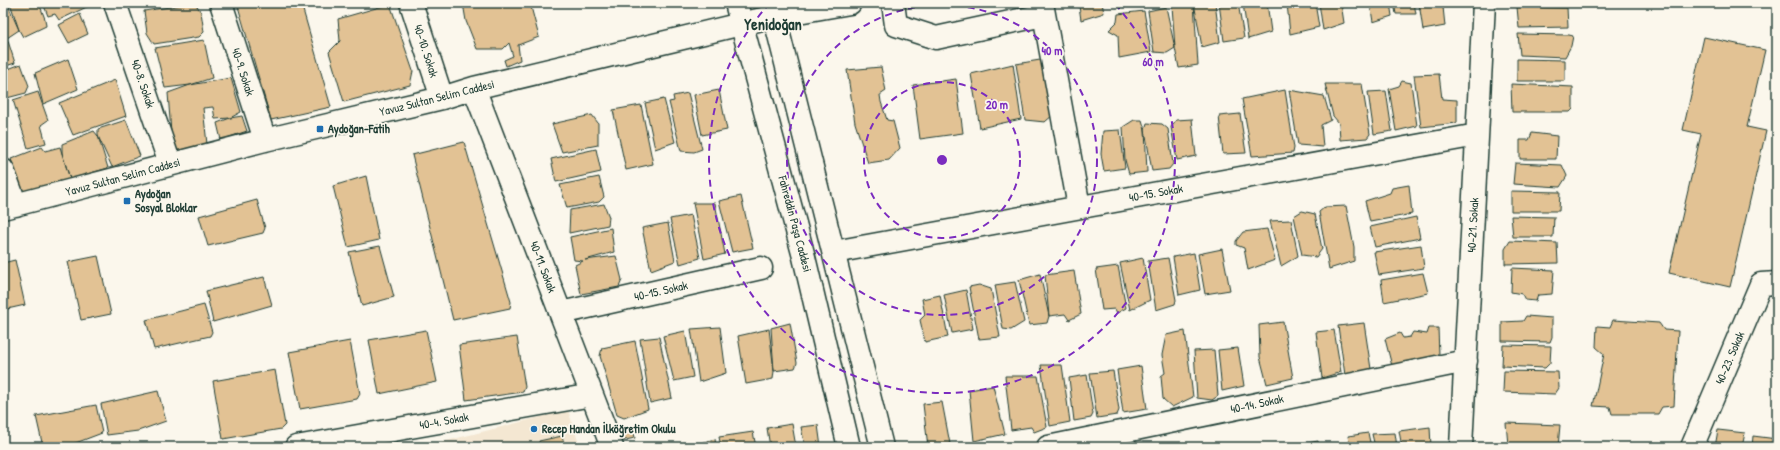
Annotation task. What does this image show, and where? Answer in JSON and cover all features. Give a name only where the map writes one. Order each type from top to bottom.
[{"type":"street","name":"40-8. Sokak","points":[[115,3],[170,164]]},
{"type":"street","name":"40-9. Sokak","points":[[221,3],[265,140]]},
{"type":"street","name":"40-10. Sokak","points":[[411,3],[442,98]]},
{"type":"street","name":"Fahreddin Paşa Caddesi","points":[[736,3],[804,257],[849,447]]},
{"type":"street","name":"Yavuz Sultan Selim Caddesi","points":[[9,206],[265,140],[442,98],[474,88],[742,25],[773,9],[850,3]]},
{"type":"street","points":[[893,3],[896,25],[936,38],[1042,9],[1079,207]]},
{"type":"street","name":"40-21. Sokak","points":[[1461,447],[1484,3]]},
{"type":"street","points":[[773,9],[882,447]]},
{"type":"street","name":"40-11. Sokak","points":[[474,88],[612,447]]},
{"type":"street","name":"40-15. Sokak","points":[[834,252],[1477,135]]},
{"type":"street","points":[[3,170],[9,206]]},
{"type":"street","name":"40-15. Sokak","points":[[561,313],[761,268]]},
{"type":"street","name":"40-23. Sokak","points":[[1692,447],[1761,284],[1777,283]]},
{"type":"street","name":"40-14. Sokak","points":[[1048,447],[1466,361]]},
{"type":"street","name":"40-4. Sokak","points":[[309,446],[592,394]]},
{"type":"shaded area","name":"Recep Handan İlköğretim Okulu","points":[[568,410],[580,447],[422,447]]},
{"type":"building","points":[[3,3],[7,3],[19,30],[7,38],[15,63],[3,67]]},
{"type":"building","points":[[10,3],[39,3],[46,26],[23,37],[19,30]]},
{"type":"building","points":[[43,3],[93,4],[59,20],[55,14],[48,16]]},
{"type":"building","points":[[142,3],[164,3],[143,6]]},
{"type":"building","points":[[195,3],[201,12],[204,32],[199,37],[154,44],[147,33],[144,11]]},
{"type":"building","points":[[237,3],[301,3],[331,107],[271,120]]},
{"type":"building","points":[[463,3],[530,3],[539,37],[518,45],[520,60],[506,66],[504,60],[513,56],[509,43],[503,49],[477,49],[466,21]]},
{"type":"building","points":[[622,3],[633,3],[631,7]]},
{"type":"building","points":[[1102,3],[1104,13],[1081,20],[1079,6]]},
{"type":"building","points":[[1194,3],[1215,3],[1220,42],[1202,47]]},
{"type":"building","points":[[1194,3],[1198,65],[1179,68],[1175,48],[1172,6]]},
{"type":"building","points":[[1219,3],[1238,3],[1244,38],[1224,41]]},
{"type":"building","points":[[1243,3],[1267,3],[1271,32],[1248,39]]},
{"type":"building","points":[[1287,3],[1315,3],[1319,27],[1290,34]]},
{"type":"building","points":[[1319,3],[1341,3],[1344,23],[1323,30]]},
{"type":"building","points":[[1370,3],[1390,3],[1392,16],[1373,22]]},
{"type":"building","points":[[1394,3],[1414,3],[1416,14],[1396,14]]},
{"type":"building","points":[[1419,3],[1445,3],[1443,7],[1445,26],[1423,30]]},
{"type":"building","points":[[390,4],[413,71],[410,85],[344,102],[329,52],[340,41],[338,19]]},
{"type":"building","points":[[1166,7],[1175,48],[1167,53],[1154,52],[1148,11]]},
{"type":"building","points":[[1517,7],[1567,8],[1568,27],[1519,28]]},
{"type":"building","points":[[1144,11],[1151,52],[1119,58],[1118,35],[1109,30],[1117,22],[1118,14]]},
{"type":"building","points":[[80,14],[88,34],[69,43],[59,25]]},
{"type":"building","points":[[1518,34],[1573,36],[1571,46],[1565,57],[1520,55]]},
{"type":"building","points":[[1704,37],[1765,50],[1747,127],[1766,131],[1730,287],[1669,273],[1701,134],[1683,130]]},
{"type":"building","points":[[204,40],[212,78],[190,85],[165,88],[155,48]]},
{"type":"building","points":[[68,59],[78,89],[43,104],[35,73]]},
{"type":"building","points":[[1046,59],[1054,114],[1045,122],[1025,120],[1016,64]]},
{"type":"building","points":[[1517,59],[1565,60],[1565,81],[1517,81]]},
{"type":"building","points":[[21,64],[29,86],[26,93],[3,99],[3,71]]},
{"type":"building","points":[[1013,64],[1021,119],[980,128],[971,74]]},
{"type":"building","points":[[881,67],[886,91],[880,95],[881,102],[887,120],[893,121],[900,148],[889,160],[868,163],[855,123],[847,70]]},
{"type":"building","points":[[1439,74],[1442,99],[1457,100],[1457,123],[1421,127],[1414,75]]},
{"type":"building","points":[[231,78],[241,112],[230,118],[215,119],[213,107],[203,108],[207,144],[177,152],[171,133],[168,93],[190,85]]},
{"type":"building","points":[[956,79],[963,133],[920,139],[913,85]]},
{"type":"building","points":[[115,80],[126,116],[73,135],[59,103]]},
{"type":"building","points":[[1402,81],[1411,83],[1417,126],[1396,131],[1389,89],[1399,86]]},
{"type":"building","points":[[1325,84],[1362,84],[1370,134],[1367,138],[1340,140],[1339,123],[1333,116]]},
{"type":"building","points":[[1511,84],[1573,87],[1573,109],[1570,112],[1512,112]]},
{"type":"building","points":[[719,90],[727,130],[702,135],[694,95]]},
{"type":"building","points":[[1285,90],[1294,148],[1293,153],[1252,156],[1242,99]]},
{"type":"building","points":[[1289,90],[1324,96],[1331,120],[1321,125],[1323,147],[1298,145]]},
{"type":"building","points":[[1386,91],[1392,131],[1374,134],[1368,92]]},
{"type":"building","points":[[38,92],[48,120],[41,125],[46,143],[28,148],[13,100]]},
{"type":"building","points":[[688,93],[702,149],[694,152],[681,151],[669,102],[674,101],[673,96]]},
{"type":"building","points":[[664,99],[675,142],[655,149],[645,103]]},
{"type":"building","points":[[641,105],[653,164],[626,170],[613,110]]},
{"type":"building","points":[[1240,114],[1246,153],[1223,154],[1219,116]]},
{"type":"building","points":[[592,115],[598,123],[598,145],[562,152],[552,124]]},
{"type":"building","points":[[242,116],[247,131],[221,140],[217,123],[230,118]]},
{"type":"building","points":[[1192,119],[1196,156],[1177,160],[1171,127],[1176,120]]},
{"type":"building","points":[[126,120],[140,156],[112,167],[98,136],[98,129]]},
{"type":"building","points":[[1134,120],[1142,120],[1145,130],[1147,172],[1129,174],[1125,160],[1123,127]]},
{"type":"building","points":[[1147,123],[1162,124],[1168,129],[1173,164],[1169,169],[1152,171],[1145,130]]},
{"type":"building","points":[[1120,130],[1125,168],[1104,171],[1101,154],[1103,131]]},
{"type":"building","points":[[94,131],[98,136],[108,168],[70,179],[62,153],[62,144]]},
{"type":"building","points":[[1532,133],[1557,136],[1556,159],[1520,159],[1520,140],[1529,140]]},
{"type":"building","points":[[464,142],[511,302],[510,308],[453,320],[412,155]]},
{"type":"building","points":[[42,147],[45,151],[60,147],[70,179],[22,192],[11,159]]},
{"type":"building","points":[[596,149],[601,172],[556,182],[551,159]]},
{"type":"building","points":[[1515,163],[1562,165],[1567,176],[1560,187],[1513,184]]},
{"type":"building","points":[[366,176],[379,240],[348,247],[333,186]]},
{"type":"building","points":[[599,177],[604,197],[599,202],[567,208],[560,185]]},
{"type":"building","points":[[1409,185],[1412,214],[1370,222],[1365,201],[1390,193],[1392,188]]},
{"type":"building","points":[[1511,191],[1560,192],[1559,211],[1511,211]]},
{"type":"building","points":[[741,196],[753,248],[732,252],[719,201]]},
{"type":"building","points":[[257,200],[265,228],[263,233],[208,246],[199,216]]},
{"type":"building","points":[[693,203],[715,203],[725,254],[704,259]]},
{"type":"building","points":[[604,204],[609,217],[608,225],[569,233],[570,210]]},
{"type":"building","points":[[1346,206],[1354,247],[1354,261],[1329,269],[1319,212],[1325,207]]},
{"type":"building","points":[[1302,211],[1315,214],[1322,249],[1316,257],[1302,255],[1294,216]]},
{"type":"building","points":[[691,215],[700,258],[680,264],[670,219]]},
{"type":"building","points":[[1511,216],[1554,217],[1553,237],[1513,237]]},
{"type":"building","points":[[1416,217],[1420,238],[1375,247],[1370,227]]},
{"type":"building","points":[[1291,220],[1298,256],[1281,266],[1270,221]]},
{"type":"building","points":[[668,223],[675,261],[651,270],[642,228]]},
{"type":"building","points":[[611,228],[614,252],[585,260],[616,256],[622,280],[619,287],[581,294],[575,265],[583,261],[574,260],[570,237]]},
{"type":"building","points":[[1267,229],[1275,260],[1248,270],[1244,248],[1236,245],[1236,241],[1243,232]]},
{"type":"building","points":[[1510,241],[1557,243],[1558,263],[1505,264],[1505,249]]},
{"type":"building","points":[[1421,245],[1424,268],[1379,275],[1374,252]]},
{"type":"building","points":[[380,246],[394,297],[362,306],[349,252]]},
{"type":"building","points":[[1222,249],[1230,290],[1205,294],[1198,254]]},
{"type":"building","points":[[1194,253],[1200,290],[1179,295],[1173,257]]},
{"type":"building","points":[[98,256],[111,314],[81,320],[68,262]]},
{"type":"building","points":[[1143,258],[1150,300],[1130,310],[1120,263]]},
{"type":"building","points":[[1168,258],[1176,300],[1175,304],[1156,310],[1148,261]]},
{"type":"building","points":[[15,260],[25,305],[3,310],[3,263]]},
{"type":"building","points":[[1118,266],[1126,308],[1117,313],[1115,309],[1102,310],[1096,269]]},
{"type":"building","points":[[1512,268],[1554,270],[1552,294],[1538,295],[1536,301],[1525,300],[1522,294],[1511,292]]},
{"type":"building","points":[[1074,271],[1081,314],[1069,320],[1065,314],[1049,316],[1045,275]]},
{"type":"building","points":[[1423,273],[1428,293],[1384,302],[1381,280]]},
{"type":"building","points":[[1040,274],[1049,316],[1047,323],[1029,325],[1019,280]]},
{"type":"building","points":[[264,277],[272,305],[213,322],[206,291]]},
{"type":"building","points":[[1015,282],[1024,322],[1011,330],[1003,329],[995,285]]},
{"type":"building","points":[[979,285],[991,289],[1000,337],[979,339],[969,287]]},
{"type":"building","points":[[966,290],[973,329],[952,333],[944,295]]},
{"type":"building","points":[[940,295],[948,337],[925,342],[920,320],[925,315],[922,299]]},
{"type":"building","points":[[204,305],[212,332],[210,336],[154,349],[146,320]]},
{"type":"building","points":[[1526,316],[1552,318],[1552,337],[1550,342],[1502,341],[1502,322],[1523,321]]},
{"type":"building","points":[[1613,320],[1659,323],[1664,330],[1678,331],[1674,406],[1662,407],[1658,414],[1612,414],[1610,407],[1593,406],[1604,354],[1596,347],[1597,326],[1610,327]]},
{"type":"building","points":[[1283,322],[1293,378],[1267,384],[1260,357],[1259,325]]},
{"type":"building","points":[[790,323],[797,363],[795,368],[774,371],[771,328]]},
{"type":"building","points":[[1364,323],[1371,369],[1345,375],[1338,326]]},
{"type":"building","points":[[720,327],[726,373],[699,382],[691,329]]},
{"type":"building","points":[[1429,328],[1438,328],[1439,355],[1436,361],[1393,370],[1385,339],[1400,333],[1403,338],[1410,337],[1413,332],[1427,334]]},
{"type":"building","points":[[769,329],[774,371],[773,379],[746,384],[738,336]]},
{"type":"building","points":[[426,330],[437,382],[379,394],[369,340]]},
{"type":"building","points":[[1334,330],[1341,372],[1322,378],[1316,332]]},
{"type":"building","points":[[685,331],[693,377],[674,381],[663,336]]},
{"type":"building","points":[[1185,331],[1193,397],[1172,407],[1163,399],[1161,376],[1165,373],[1162,355],[1166,335]]},
{"type":"building","points":[[517,337],[525,387],[523,392],[466,400],[459,345]]},
{"type":"building","points":[[659,337],[672,398],[650,403],[640,339]]},
{"type":"building","points":[[350,341],[360,394],[357,399],[300,409],[289,352]]},
{"type":"building","points":[[635,341],[648,409],[624,418],[617,415],[600,356],[602,348]]},
{"type":"building","points":[[1503,345],[1551,346],[1550,363],[1545,368],[1502,366]]},
{"type":"building","points":[[1238,348],[1244,386],[1222,391],[1218,350]]},
{"type":"building","points":[[1214,350],[1218,396],[1212,400],[1197,398],[1194,351]]},
{"type":"building","points":[[1041,365],[1062,365],[1070,422],[1050,426]]},
{"type":"building","points":[[1141,366],[1147,409],[1123,413],[1117,370]]},
{"type":"building","points":[[275,370],[285,425],[281,429],[223,439],[213,381]]},
{"type":"building","points":[[1113,371],[1119,410],[1117,415],[1097,418],[1090,373]]},
{"type":"building","points":[[1504,371],[1558,372],[1559,388],[1555,394],[1503,392]]},
{"type":"building","points":[[1087,375],[1093,414],[1091,418],[1074,421],[1069,378]]},
{"type":"building","points":[[1005,376],[1038,376],[1047,427],[1034,432],[1031,427],[1011,430]]},
{"type":"building","points":[[993,386],[1005,434],[974,441],[969,390]]},
{"type":"building","points":[[158,391],[166,421],[138,431],[107,435],[101,404]]},
{"type":"building","points":[[942,402],[950,444],[939,447],[928,447],[923,404]]},
{"type":"building","points":[[96,405],[102,433],[73,444],[43,447],[36,416]]},
{"type":"building","points":[[1506,423],[1560,425],[1558,447],[1523,447],[1508,445]]},
{"type":"building","points":[[792,424],[796,447],[770,447],[767,428]]},
{"type":"building","points":[[818,425],[821,447],[805,447],[801,427]]},
{"type":"building","points":[[1430,427],[1431,447],[1402,447],[1399,431]]},
{"type":"building","points":[[633,428],[635,438],[616,442],[617,432]]},
{"type":"building","points":[[1718,430],[1745,433],[1742,447],[1715,447]]},
{"type":"building","points":[[753,432],[756,447],[721,447],[719,437]]},
{"type":"building","points":[[1368,433],[1371,447],[1350,447],[1348,436]]},
{"type":"building","points":[[1395,433],[1397,447],[1375,447],[1372,434]]},
{"type":"building","points":[[562,436],[565,447],[540,447],[539,441]]},
{"type":"building","points":[[1753,436],[1777,439],[1777,447],[1752,447]]},
{"type":"building","points":[[715,439],[716,447],[696,447],[696,444]]},
{"type":"building","points":[[1318,441],[1319,447],[1297,447],[1296,445]]},
{"type":"place","name":"Aydoğan-Fatih","points":[[320,129]]},
{"type":"place","name":"Aydoğan Sosyal Bloklar","points":[[127,201]]},
{"type":"place","name":"Recep Handan İlköğretim Okulu","points":[[534,429]]},
{"type":"district","name":"Yenidoğan","points":[[773,24]]}]
